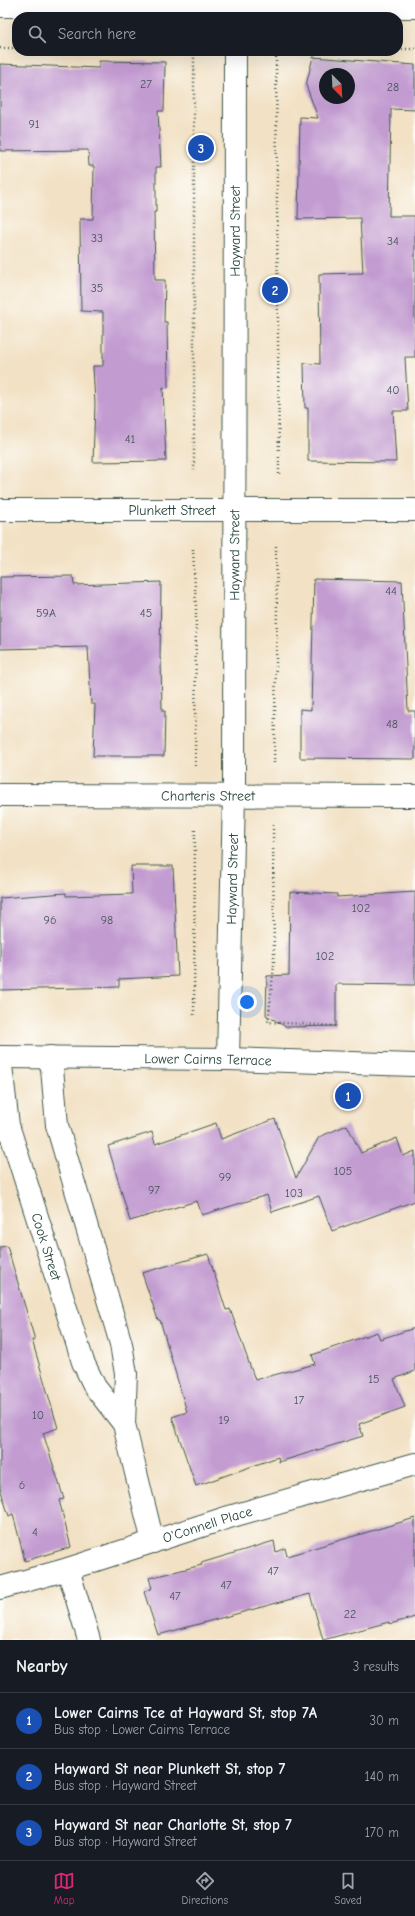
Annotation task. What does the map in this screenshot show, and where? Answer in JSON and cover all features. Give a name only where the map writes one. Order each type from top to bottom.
[{"type":"street","points":[[0,6],[236,8],[415,7]]},
{"type":"street","name":"Hayward Street","points":[[228,1059],[234,796],[236,56]]},
{"type":"street","name":"Plunkett Street","points":[[0,510],[415,510]]},
{"type":"street","name":"Charteris Street","points":[[0,795],[415,796]]},
{"type":"street","name":"Lower Cairns Terrace","points":[[0,1057],[228,1059],[415,1065]]},
{"type":"street","name":"Cook Street","points":[[0,1057],[8,1125],[83,1362],[95,1387],[124,1424]]},
{"type":"street","name":"Cook Street","points":[[51,1057],[57,1126],[121,1344],[126,1374],[124,1424],[153,1542]]},
{"type":"street","name":"O'Connell Place","points":[[0,1588],[68,1569],[237,1515],[415,1464]]},
{"type":"street","points":[[68,1569],[89,1640]]},
{"type":"path","points":[[0,48],[12,48]]},
{"type":"path","points":[[403,49],[415,49]]},
{"type":"path","points":[[193,56],[194,470]]},
{"type":"path","points":[[277,56],[279,474]]},
{"type":"path","points":[[274,763],[277,612],[276,545]]},
{"type":"path","points":[[193,549],[196,606],[195,768]]},
{"type":"path","points":[[274,825],[274,965],[268,1022],[336,1026]]},
{"type":"path","points":[[194,827],[194,1016]]},
{"type":"building","points":[[313,57],[415,65],[415,110],[391,109],[389,216],[415,216],[415,357],[405,357],[408,411],[393,411],[396,462],[308,461],[308,408],[305,408],[304,363],[320,364],[319,274],[363,273],[360,218],[298,219],[300,117],[318,118],[306,85]]},
{"type":"building","points":[[99,61],[165,62],[164,111],[158,111],[161,167],[156,167],[156,212],[154,212],[155,280],[165,280],[164,322],[167,322],[168,388],[163,387],[166,461],[93,462],[95,404],[93,366],[103,366],[103,312],[81,311],[80,219],[93,219],[94,166],[89,166],[88,150],[0,151],[0,64],[99,68]]},
{"type":"building","points":[[73,576],[74,585],[161,582],[160,659],[162,711],[165,711],[164,756],[93,756],[95,704],[91,704],[88,647],[0,649],[0,577]]},
{"type":"building","points":[[314,579],[402,581],[408,711],[415,711],[415,759],[300,758],[300,709],[311,710]]},
{"type":"building","points":[[131,866],[173,866],[178,976],[119,979],[119,987],[0,990],[0,898],[66,893],[66,896],[132,894]]},
{"type":"building","points":[[290,892],[337,894],[337,897],[415,892],[415,985],[336,984],[336,1026],[286,1027],[266,1015],[267,976],[289,975]]},
{"type":"building","points":[[275,1119],[296,1178],[319,1137],[347,1125],[361,1153],[397,1138],[403,1156],[415,1151],[415,1201],[332,1231],[319,1196],[272,1212],[267,1195],[202,1215],[197,1201],[130,1221],[108,1146],[152,1132],[155,1144],[216,1123],[221,1139]]},
{"type":"building","points":[[7,1246],[35,1340],[32,1340],[58,1428],[43,1433],[64,1499],[59,1500],[71,1547],[25,1561],[13,1514],[9,1516],[0,1488],[0,1247]]},
{"type":"building","points":[[208,1254],[226,1310],[230,1309],[255,1380],[315,1364],[312,1355],[377,1332],[380,1339],[415,1328],[415,1371],[394,1379],[405,1407],[359,1424],[363,1436],[279,1462],[278,1457],[196,1486],[172,1417],[187,1412],[160,1320],[158,1320],[142,1273]]},
{"type":"building","points":[[415,1518],[415,1617],[390,1624],[389,1622],[323,1640],[310,1594],[158,1635],[144,1592],[152,1588],[149,1578],[202,1565],[201,1563],[274,1541],[276,1552],[285,1548],[287,1556]]},
{"type":"place","name":"Hayward St near Charlotte St, stop 7","points":[[201,148]]},
{"type":"place","name":"Hayward St near Plunkett St, stop 7","points":[[275,290]]},
{"type":"place","name":"Lower Cairns Tce at Hayward St, stop 7A","points":[[348,1096]]}]
